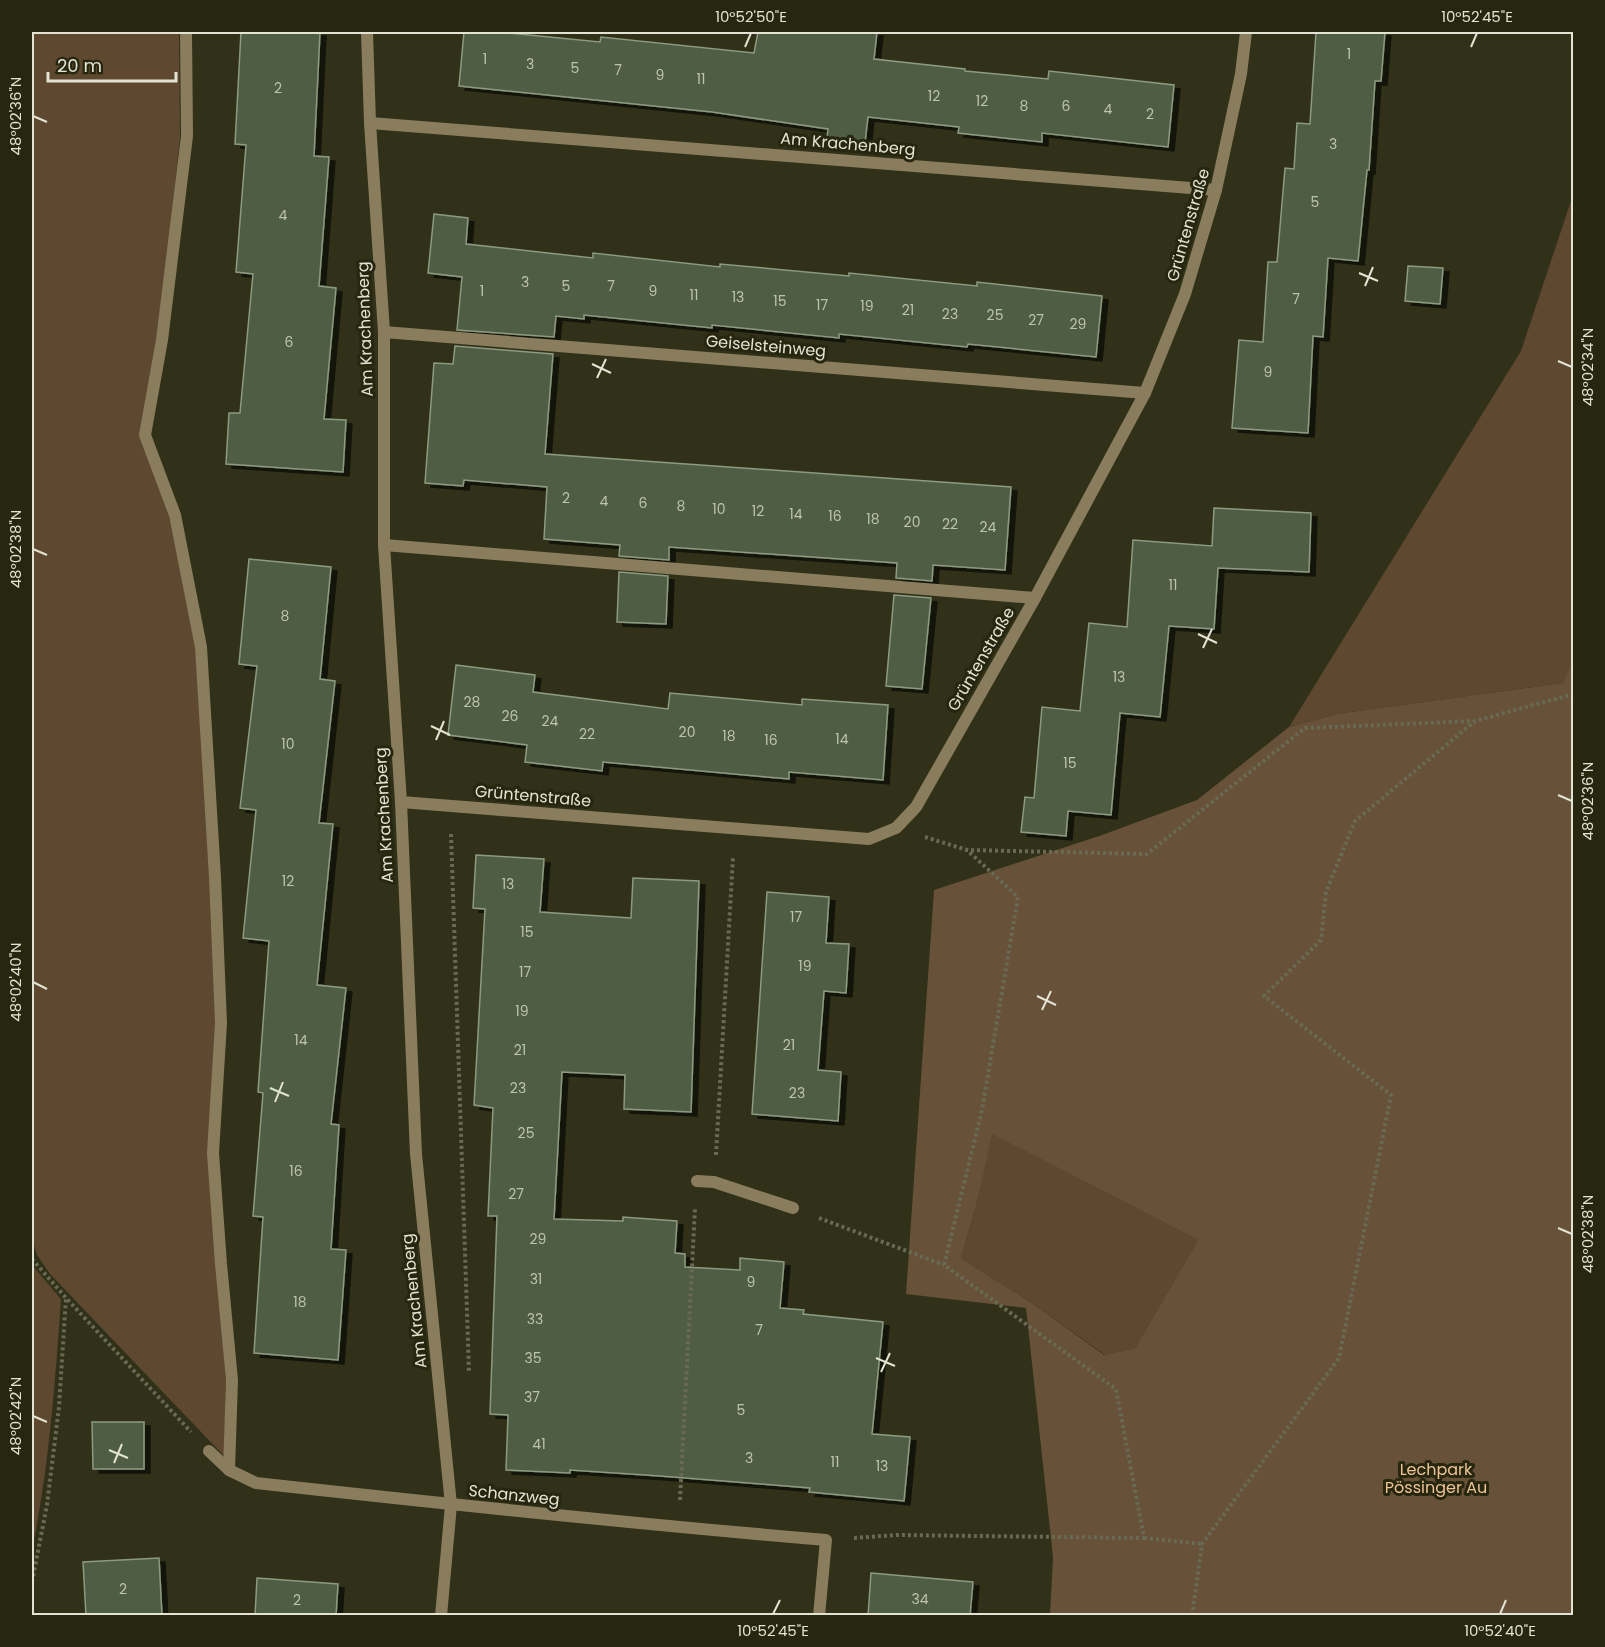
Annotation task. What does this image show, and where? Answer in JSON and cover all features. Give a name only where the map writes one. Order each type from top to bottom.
[{"type":"street","points":[[186,32],[187,136],[162,340],[146,435],[174,515],[201,647],[215,877],[220,1023],[213,1153],[232,1380],[229,1470]]},
{"type":"street","name":"Am Krachenberg","points":[[367,32],[370,123],[384,332],[384,545],[401,802],[416,1154],[451,1504],[441,1616]]},
{"type":"street","name":"Grüntenstraße","points":[[401,802],[869,839],[896,828],[916,807],[1035,598],[1145,393],[1185,294],[1216,190],[1241,74],[1246,32]]},
{"type":"street","name":"Am Krachenberg","points":[[370,123],[1216,190]]},
{"type":"street","name":"Geiselsteinweg","points":[[384,332],[1145,393]]},
{"type":"street","points":[[384,545],[1035,598]]},
{"type":"street","points":[[697,1181],[714,1182],[793,1208]]},
{"type":"street","name":"Schanzweg","points":[[209,1451],[229,1470],[256,1483],[668,1527],[826,1540]]},
{"type":"street","points":[[819,1616],[826,1540]]},
{"type":"path","points":[[896,828],[967,850],[1147,854],[1305,728],[1475,721],[1574,694]]},
{"type":"path","points":[[1192,1616],[1202,1544],[1339,1358],[1390,1095],[1264,996],[1321,940],[1326,892],[1355,821],[1475,721]]},
{"type":"path","points":[[450,806],[469,1376]]},
{"type":"path","points":[[716,1152],[735,829]]},
{"type":"path","points":[[944,1265],[982,1110],[1018,897],[967,850]]},
{"type":"path","points":[[680,1472],[697,1181]]},
{"type":"path","points":[[793,1208],[944,1265],[1116,1389],[1144,1538]]},
{"type":"path","points":[[32,1258],[66,1298],[209,1451]]},
{"type":"path","points":[[32,1582],[47,1505],[59,1407],[66,1298]]},
{"type":"path","points":[[826,1540],[896,1535],[1144,1538],[1202,1544]]},
{"type":"shaded area","points":[[32,32],[179,32],[180,137],[159,339],[141,435],[169,515],[196,650],[211,875],[216,1023],[208,1151],[226,1380],[224,1456],[50,1274],[37,1255],[32,1239]]},
{"type":"shaded area","points":[[1573,195],[1574,659],[1563,683],[1336,714],[1289,727],[1521,351]]},
{"type":"shaded area","points":[[991,1133],[1198,1240],[1135,1348],[1105,1355],[1032,1303],[961,1258],[978,1199]]},
{"type":"shaded area","points":[[32,1265],[61,1299],[47,1457],[32,1550]]},
{"type":"green space","name":"Lechpark Pössinger Au","points":[[1573,659],[1573,1615],[1050,1615],[1053,1557],[1026,1308],[906,1294],[934,890],[1102,835],[1197,800],[1289,727],[1336,714],[1563,683]],"holes":[[[992,1134],[1198,1240],[1135,1348],[1104,1355],[1032,1303],[961,1258],[978,1199]]]},
{"type":"building","points":[[241,32],[320,32],[314,156],[329,157],[319,286],[336,288],[324,419],[346,420],[343,472],[226,464],[229,413],[240,413],[253,274],[236,272],[246,145],[235,144]]},
{"type":"building","points":[[464,32],[498,32],[600,42],[601,37],[754,53],[758,32],[877,32],[874,59],[1048,79],[1049,71],[1174,85],[1168,147],[1042,133],[1042,142],[958,133],[959,127],[868,117],[865,143],[827,139],[828,129],[712,112],[459,86]]},
{"type":"building","points":[[1316,32],[1385,32],[1381,81],[1375,81],[1369,170],[1367,170],[1358,261],[1328,258],[1323,337],[1313,336],[1308,433],[1232,428],[1239,340],[1263,342],[1268,262],[1277,262],[1285,168],[1294,169],[1297,123],[1310,124]]},
{"type":"building","points":[[434,214],[468,218],[466,244],[593,258],[593,253],[720,267],[720,264],[849,276],[849,273],[977,286],[977,282],[1102,296],[1096,357],[839,334],[839,338],[712,325],[712,328],[584,315],[584,319],[556,316],[554,337],[457,330],[462,277],[428,273]]},
{"type":"building","points":[[1408,266],[1443,268],[1440,304],[1405,301]]},
{"type":"building","points":[[455,346],[553,354],[545,454],[1011,487],[1005,570],[933,565],[932,581],[896,578],[897,563],[669,547],[669,560],[619,556],[620,545],[544,539],[547,487],[464,480],[463,486],[425,483],[434,363],[453,364]]},
{"type":"building","points":[[1214,508],[1311,513],[1309,572],[1218,568],[1214,629],[1169,626],[1160,717],[1120,713],[1111,815],[1068,811],[1066,836],[1021,832],[1025,797],[1034,798],[1042,707],[1080,711],[1089,623],[1127,627],[1133,540],[1212,546]]},
{"type":"building","points":[[249,559],[331,567],[320,679],[335,681],[319,823],[333,824],[317,985],[346,988],[331,1124],[339,1125],[331,1249],[346,1250],[338,1360],[254,1353],[263,1217],[253,1216],[263,1093],[258,1092],[269,941],[243,938],[256,810],[240,808],[257,666],[239,664]]},
{"type":"building","points":[[619,572],[668,576],[666,624],[617,622]]},
{"type":"building","points":[[894,595],[931,598],[922,689],[886,686]]},
{"type":"building","points":[[456,665],[535,675],[533,692],[668,709],[670,693],[802,705],[802,699],[888,705],[883,780],[789,772],[789,779],[603,762],[602,771],[525,762],[527,745],[448,735]]},
{"type":"building","points":[[476,855],[544,859],[540,912],[631,918],[633,878],[699,881],[691,1112],[624,1109],[625,1075],[562,1072],[554,1219],[623,1221],[623,1217],[677,1221],[675,1253],[685,1254],[685,1267],[740,1270],[740,1258],[784,1262],[780,1308],[804,1310],[803,1314],[883,1322],[872,1434],[910,1437],[904,1501],[809,1492],[810,1488],[660,1476],[570,1470],[570,1473],[506,1470],[508,1415],[490,1414],[497,1216],[488,1216],[493,1108],[474,1105],[485,909],[473,908]]},
{"type":"building","points":[[767,892],[829,897],[826,943],[849,944],[846,993],[824,991],[818,1070],[841,1072],[838,1121],[752,1114]]},
{"type":"building","points":[[92,1422],[144,1422],[144,1469],[93,1469]]},
{"type":"building","points":[[159,1558],[162,1616],[86,1616],[83,1562]]},
{"type":"building","points":[[871,1573],[973,1582],[970,1616],[868,1616]]},
{"type":"building","points":[[257,1578],[338,1584],[336,1616],[255,1616]]}]
